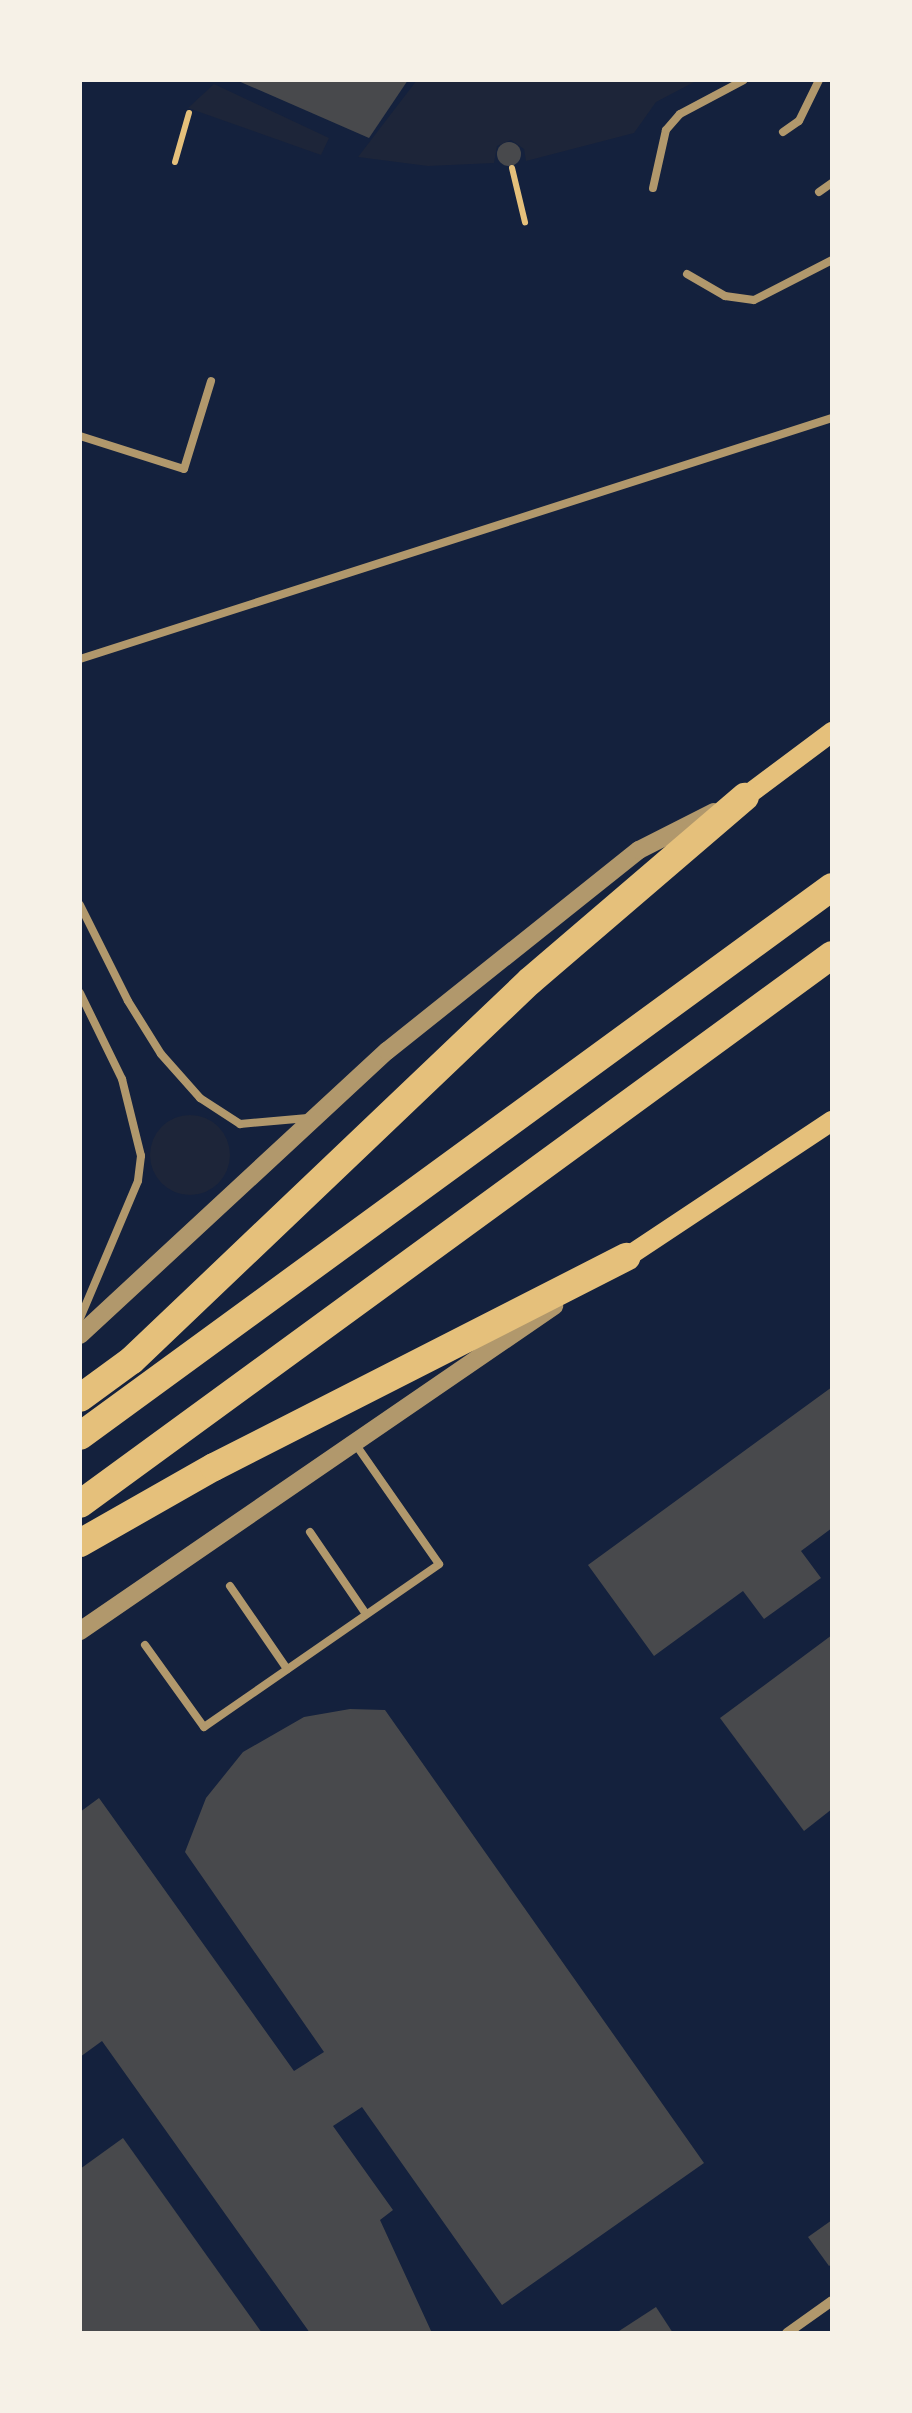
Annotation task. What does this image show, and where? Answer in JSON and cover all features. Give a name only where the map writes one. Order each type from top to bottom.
[{"type":"highway","points":[[80,1398],[132,1360],[530,980],[745,797]]},
{"type":"highway","points":[[80,1436],[832,887]]},
{"type":"highway","points":[[80,1504],[832,955]]},
{"type":"highway","points":[[80,1543],[246,1450],[627,1257]]},
{"type":"main road","points":[[745,797],[832,732]]},
{"type":"main road","points":[[627,1257],[832,1120]]},
{"type":"street","points":[[80,1335],[387,1051],[639,850],[745,797]]},
{"type":"street","points":[[80,1631],[627,1257]]},
{"type":"street","points":[[787,2333],[832,2301]]},
{"type":"lane","points":[[653,188],[666,130],[680,114],[744,80]]},
{"type":"lane","points":[[783,132],[799,121],[819,80]]},
{"type":"lane","points":[[819,192],[832,183]]},
{"type":"lane","points":[[687,274],[725,296],[754,300],[832,260]]},
{"type":"lane","points":[[80,436],[184,469],[211,382]]},
{"type":"lane","points":[[80,659],[832,418]]},
{"type":"lane","points":[[80,905],[128,1001],[161,1054],[200,1098],[240,1124],[286,1122],[326,1110]]},
{"type":"lane","points":[[80,994],[122,1079],[140,1156],[138,1181],[80,1318]]},
{"type":"lane","points":[[144,1646],[204,1727],[439,1564],[353,1441]]},
{"type":"lane","points":[[310,1532],[366,1614]]},
{"type":"lane","points":[[230,1586],[287,1669]]},
{"type":"path","points":[[175,162],[190,113]]},
{"type":"path","points":[[512,168],[525,222]]},
{"type":"shaded area","points":[[417,80],[698,80],[656,102],[634,133],[526,161],[524,149],[511,140],[497,146],[494,163],[428,166],[358,157]]},
{"type":"shaded area","points":[[214,84],[329,138],[321,155],[188,108]]},
{"type":"shaded area","points":[[190,1115],[205,1118],[218,1127],[227,1140],[227,1170],[218,1183],[205,1192],[190,1195],[175,1192],[162,1183],[153,1170],[150,1155],[153,1140],[162,1127],[175,1118]]},
{"type":"building","points":[[236,80],[408,80],[369,138]]},
{"type":"building","points":[[509,142],[518,145],[518,163],[509,166],[500,163],[497,154],[500,145]]},
{"type":"building","points":[[832,1387],[832,1528],[801,1551],[821,1578],[764,1619],[743,1591],[654,1656],[588,1565]]},
{"type":"building","points":[[832,1635],[832,1809],[804,1831],[720,1718]]},
{"type":"building","points":[[350,1709],[385,1710],[704,2163],[502,2305],[362,2107],[333,2126],[393,2210],[380,2220],[432,2333],[310,2333],[102,2041],[80,2057],[80,1812],[99,1798],[294,2071],[324,2052],[185,1852],[206,1798],[243,1752],[304,1717]]},
{"type":"building","points":[[123,2138],[262,2333],[80,2333],[80,2169]]},
{"type":"building","points":[[832,2220],[832,2264],[829,2266],[808,2237]]},
{"type":"building","points":[[656,2307],[673,2333],[616,2333]]}]
